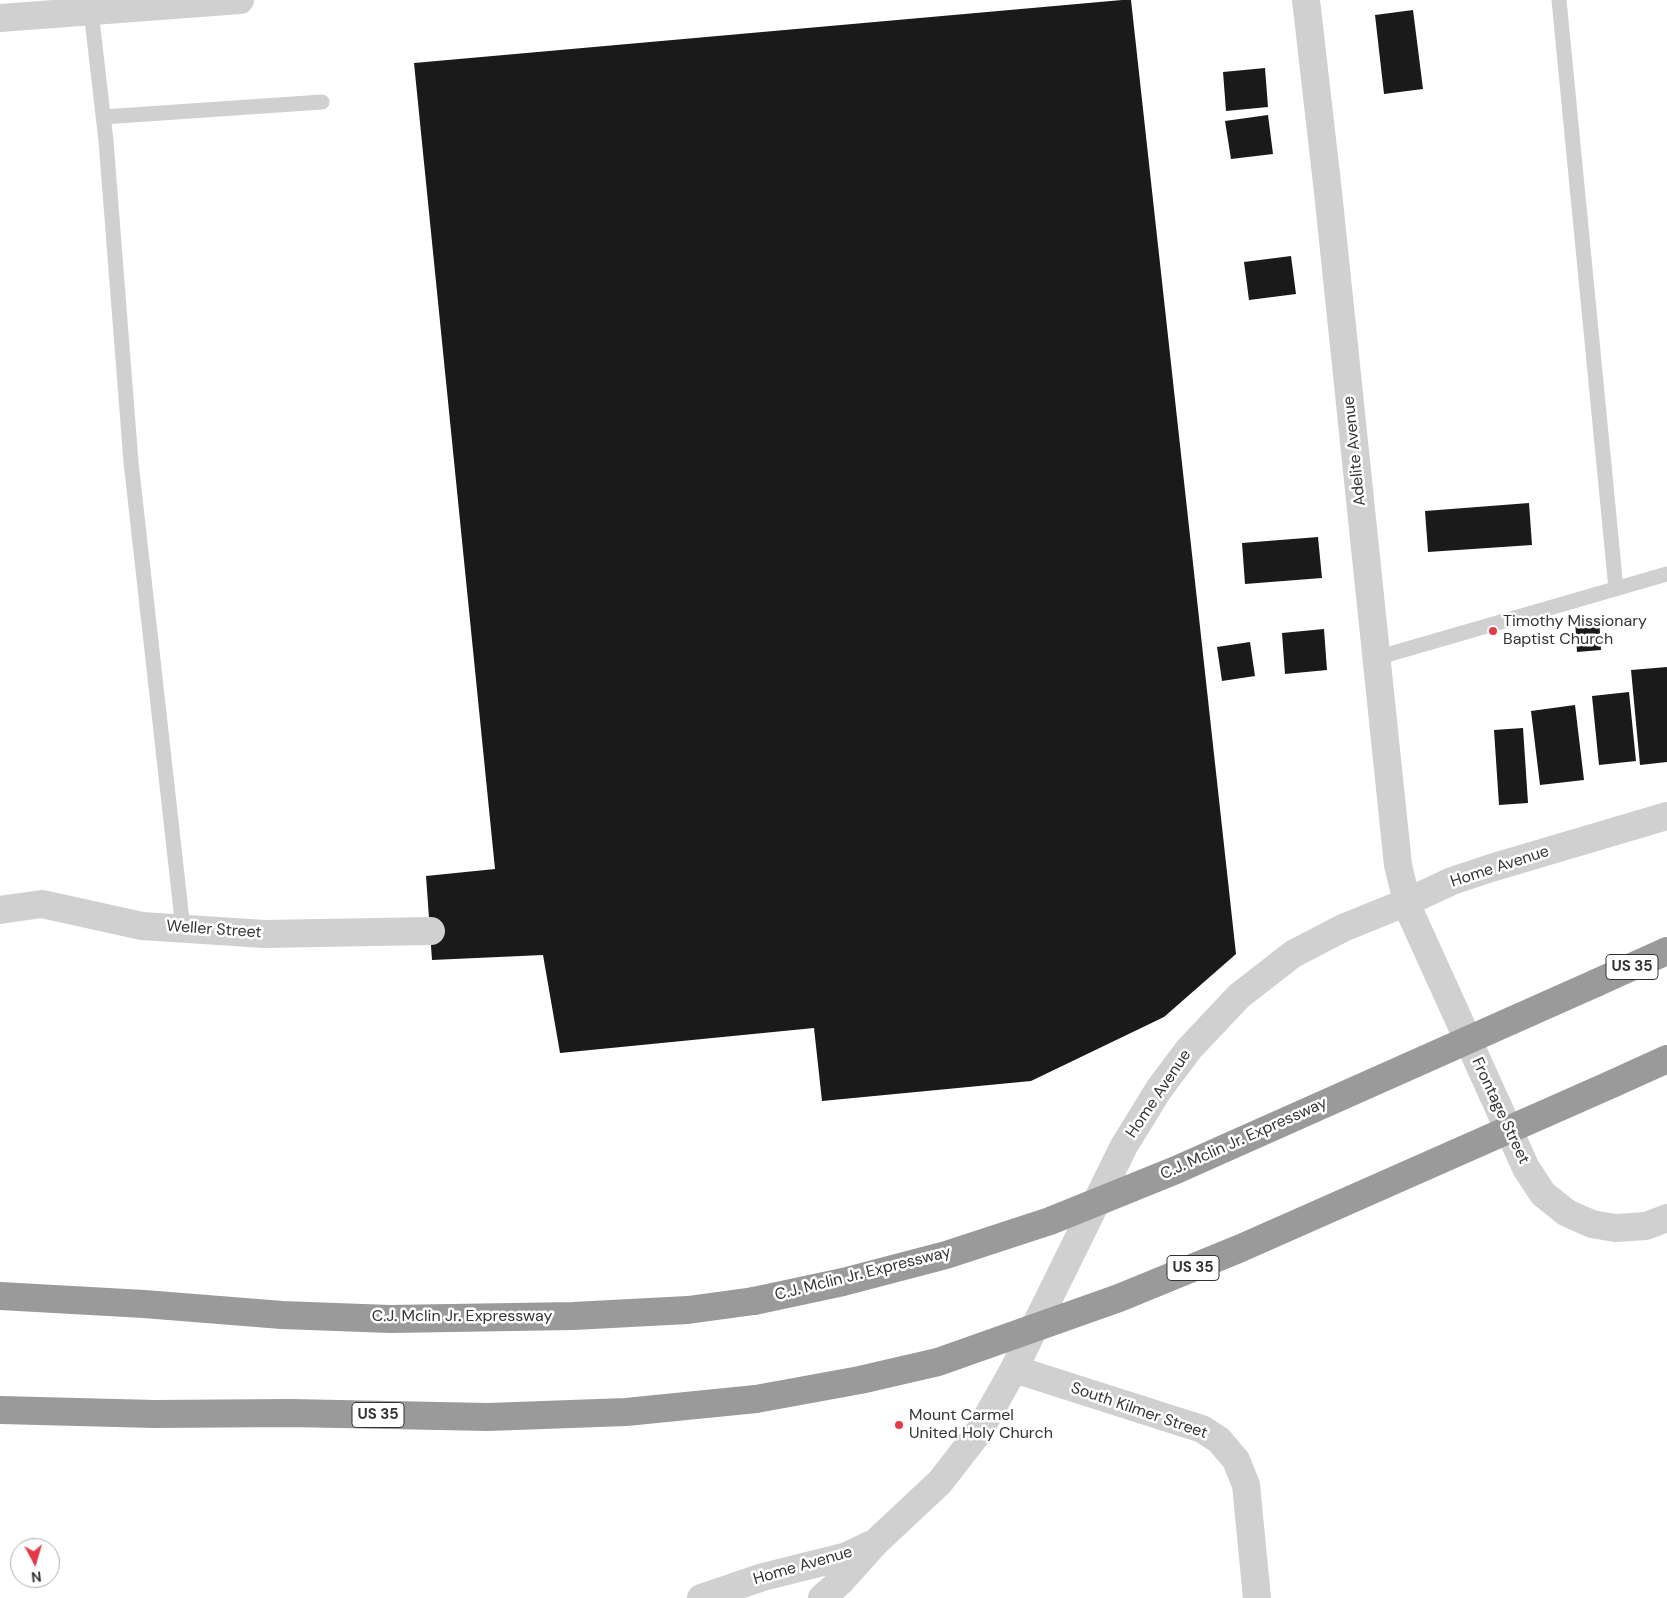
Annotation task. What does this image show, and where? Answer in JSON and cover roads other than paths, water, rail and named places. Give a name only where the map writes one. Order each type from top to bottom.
[{"type":"highway","name":"C.J. Mclin Jr. Expressway","points":[[0,1296],[144,1304],[282,1315],[390,1319],[573,1316],[688,1310],[754,1301],[843,1282],[946,1255],[1050,1221],[1176,1170],[1667,951]]},
{"type":"highway","name":"US 35","points":[[0,1410],[146,1414],[488,1417],[626,1412],[756,1399],[860,1380],[938,1362],[1119,1298],[1241,1248],[1667,1059]]},
{"type":"street","points":[[0,18],[91,11],[118,4],[240,0]]},
{"type":"street","name":"Adelite Avenue","points":[[1306,0],[1398,864],[1406,902]]},
{"type":"street","name":"Home Avenue","points":[[822,1598],[841,1581],[876,1542],[940,1482],[978,1433],[1014,1369],[1124,1146],[1158,1089],[1189,1048],[1239,996],[1293,954],[1343,928],[1452,882],[1491,868],[1667,816]]},
{"type":"street","name":"Frontage Street","points":[[1406,902],[1526,1168],[1543,1194],[1567,1213],[1592,1224],[1616,1228],[1646,1226],[1667,1218]]},
{"type":"street","name":"Weller Street","points":[[0,910],[42,904],[142,926],[264,934],[431,931]]},
{"type":"street","name":"South Kilmer Street","points":[[1014,1369],[1202,1429],[1219,1440],[1236,1460],[1246,1484],[1257,1598]]},
{"type":"street","name":"Home Avenue","points":[[701,1598],[764,1577],[847,1556],[876,1542]]},
{"type":"lane","points":[[1559,0],[1616,589]]},
{"type":"lane","points":[[91,11],[103,117],[131,462],[183,929]]},
{"type":"lane","points":[[103,117],[322,102]]},
{"type":"lane","points":[[1376,658],[1667,574]]},
{"type":"place","name":"Timothy Missionary Baptist Church","points":[[1493,631]]},
{"type":"place","name":"Mount Carmel United Holy Church","points":[[899,1425]]}]
